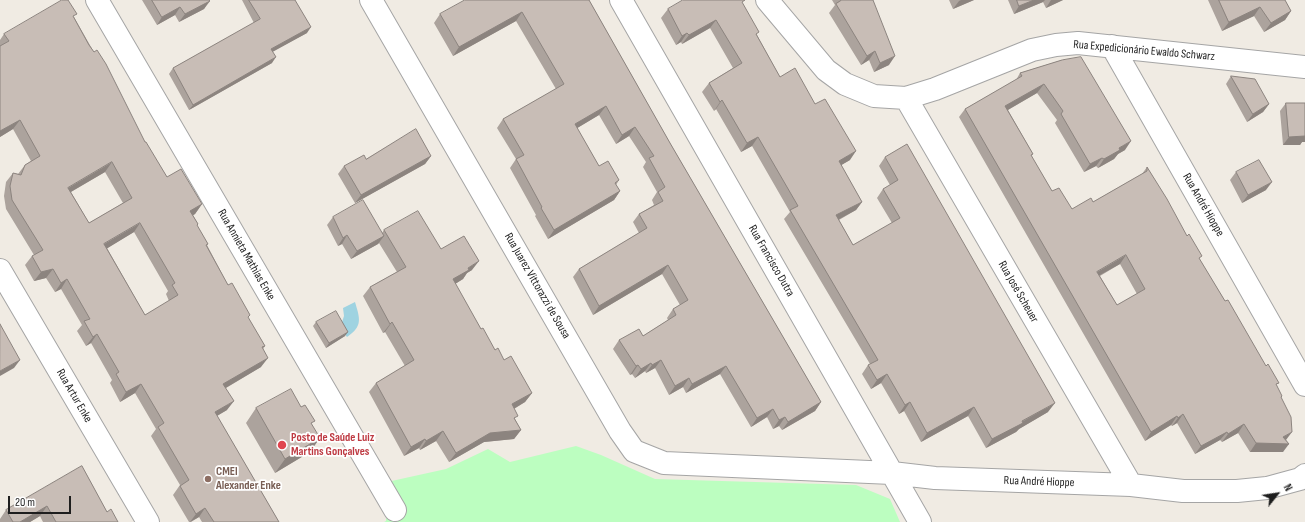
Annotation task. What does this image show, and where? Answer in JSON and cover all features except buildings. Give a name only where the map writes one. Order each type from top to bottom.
[{"type":"street","name":"Rua Annieta Mathias Enke","points":[[97,0],[395,510]]},
{"type":"street","name":"Rua Juarez Vittorazzi de Sousa","points":[[371,0],[616,424],[634,451],[664,463],[771,468]]},
{"type":"street","name":"Rua Francisco Dutra","points":[[621,0],[920,522]]},
{"type":"street","name":"Rua Expedicionário Ewaldo Schwarz","points":[[768,0],[826,70],[845,84],[874,96],[906,98],[935,89],[1032,50],[1056,45],[1078,43],[1305,67]]},
{"type":"street","name":"Rua André Hioppe","points":[[1112,46],[1305,385]]},
{"type":"street","name":"Rua José Scheuer","points":[[906,98],[1131,484]]},
{"type":"street","name":"Rua Artur Enke","points":[[0,270],[148,522]]},
{"type":"street","name":"Rua André Hioppe","points":[[771,468],[892,473],[936,478],[1131,484],[1183,491],[1237,491],[1267,488],[1300,479],[1305,475]]},
{"type":"green space","points":[[576,446],[601,455],[655,479],[856,485],[890,499],[900,522],[384,522],[386,521],[387,482],[446,469],[488,449],[510,462]]},
{"type":"water","points":[[355,302],[359,322],[356,329],[347,337],[340,328],[344,316],[343,308]]},
{"type":"place","name":"Posto de Saúde Luiz Martins Gonçalves","points":[[282,445]]},
{"type":"place","name":"CMEI Alexander Enke","points":[[208,479]]}]
